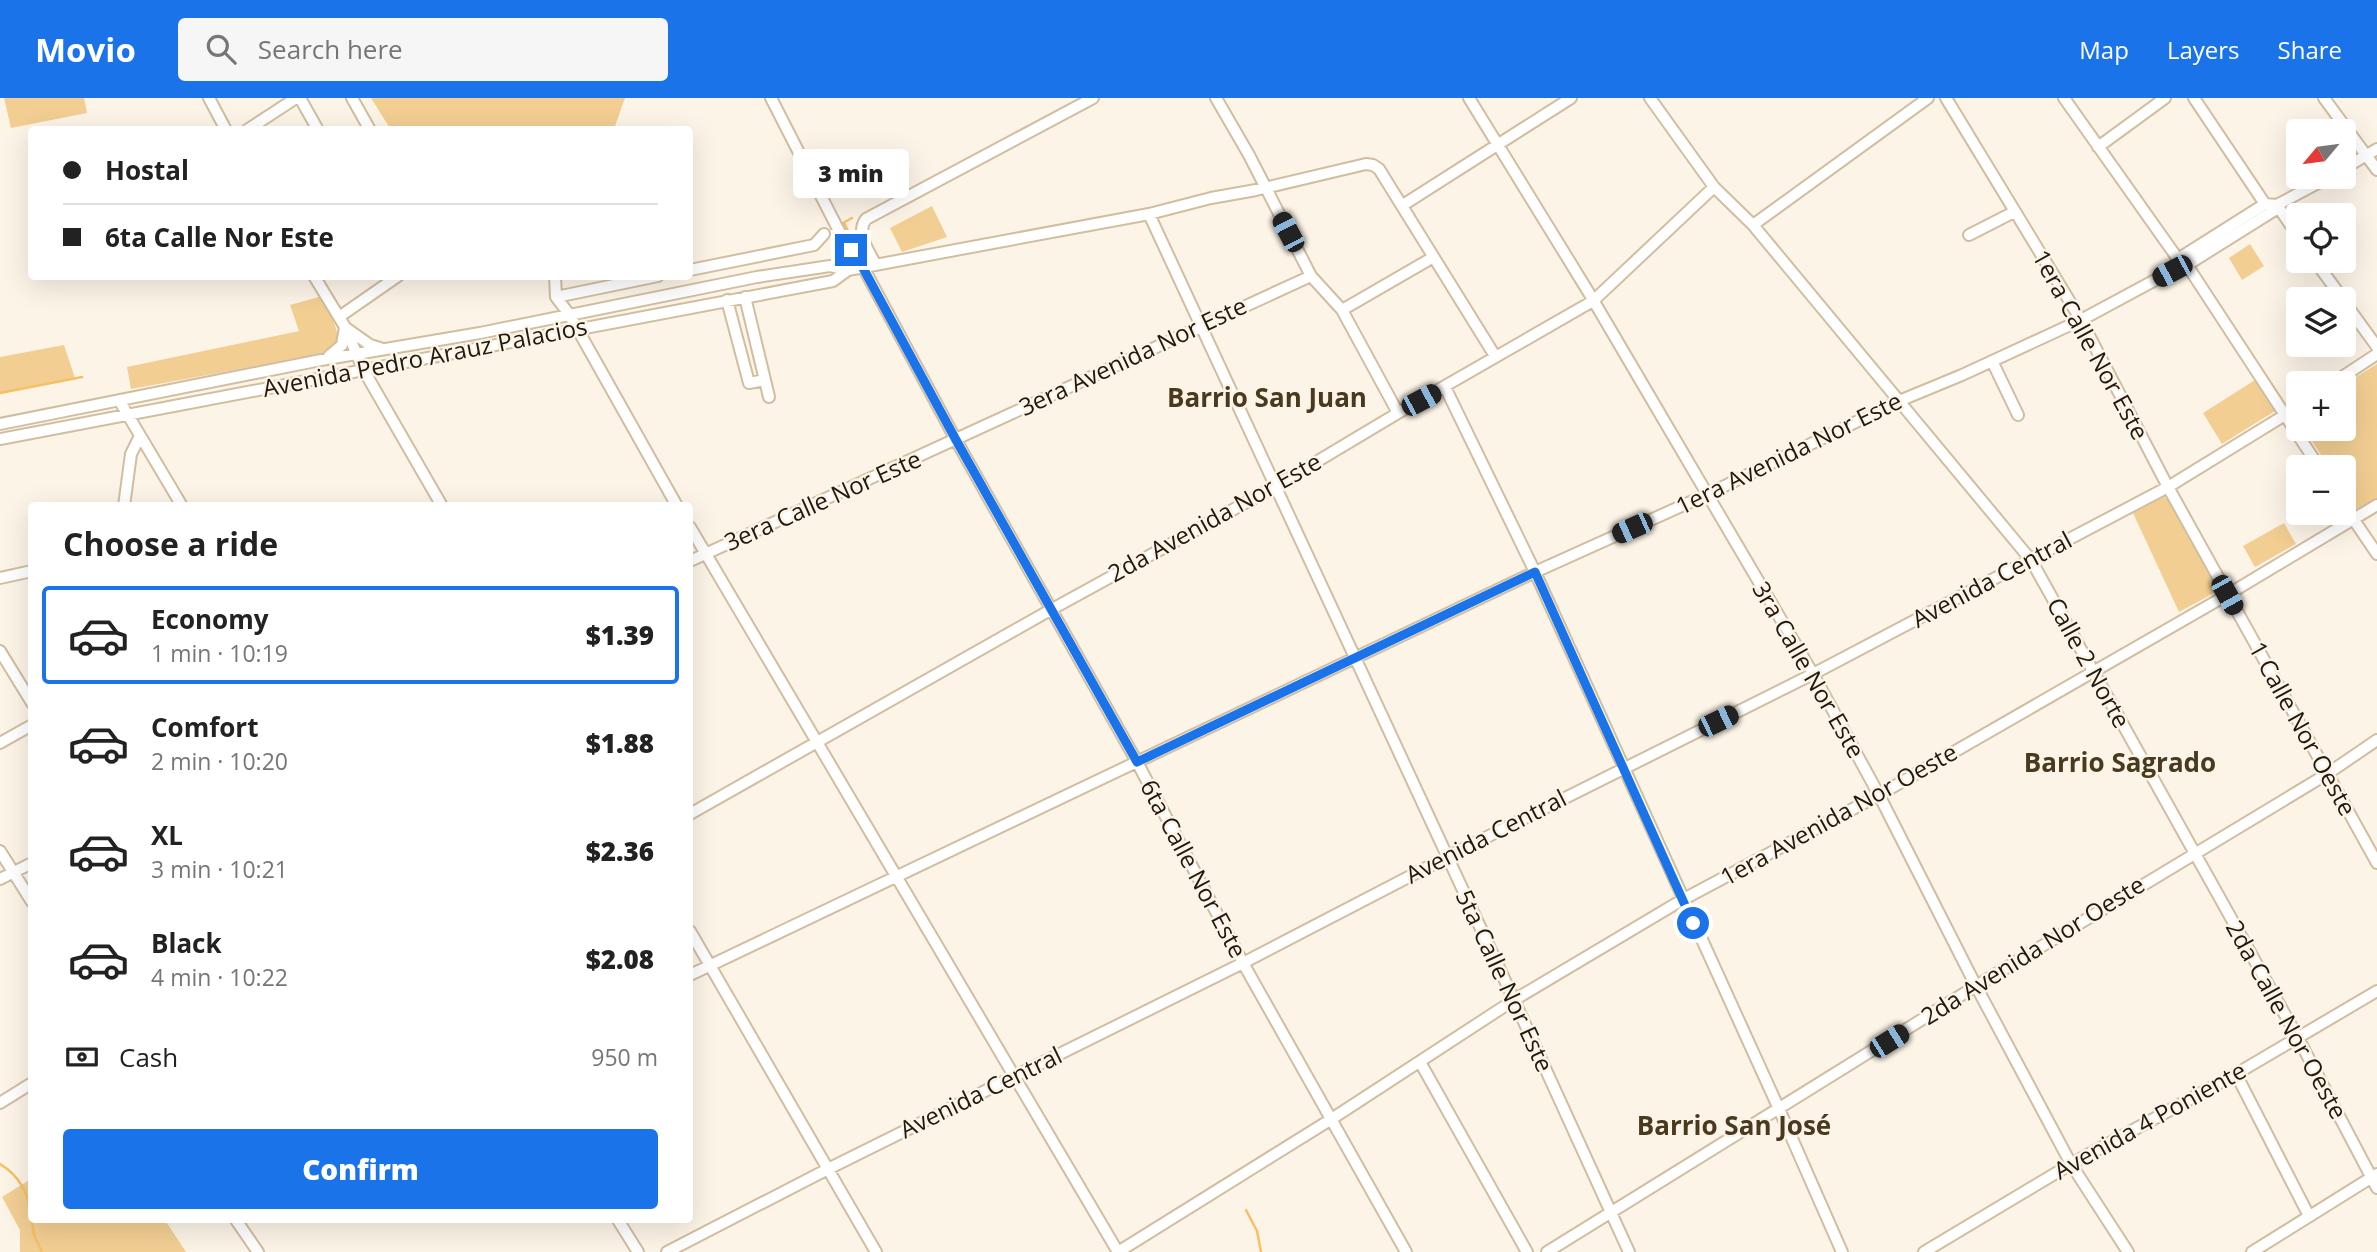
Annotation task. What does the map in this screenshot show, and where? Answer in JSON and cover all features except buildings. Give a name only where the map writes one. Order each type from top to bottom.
[{"type":"street","points":[[209,98],[224,126]]},
{"type":"street","points":[[253,126],[298,98],[316,126]]},
{"type":"street","points":[[352,98],[368,126]]},
{"type":"street","name":"6ta Calle Nor Este","points":[[771,98],[839,232],[863,268],[1050,610],[1137,762],[1243,963],[1404,1251]]},
{"type":"street","points":[[1216,98],[1311,276],[1342,310],[1398,412]]},
{"type":"street","name":"3ra Calle Nor Este","points":[[1469,98],[1593,301],[1813,674],[2071,1164],[2128,1252]]},
{"type":"street","points":[[1496,356],[1432,257],[1403,205],[1571,98]]},
{"type":"street","name":"Calle 2 Norte","points":[[1650,98],[1714,187],[1753,225],[2031,560],[2193,853]]},
{"type":"street","points":[[1753,225],[1928,98]]},
{"type":"street","name":"1era Calle Nor Este","points":[[1946,98],[2081,320],[2227,595]]},
{"type":"street","points":[[2064,98],[2182,262],[2311,455]]},
{"type":"street","points":[[2098,147],[2165,98]]},
{"type":"street","points":[[2194,98],[2265,204],[2278,207],[2286,219]]},
{"type":"street","points":[[2324,98],[2377,170]]},
{"type":"street","points":[[876,265],[862,238],[861,227],[866,219],[1086,100]]},
{"type":"street","points":[[2356,162],[2377,149]]},
{"type":"street","name":"Avenida Pedro Arauz Palacios","points":[[6,423],[757,277],[830,266],[848,270],[863,268],[1149,214],[1350,167],[1373,165],[1379,169],[1403,205]]},
{"type":"street","name":"2da Avenida Nor Este","points":[[693,812],[1050,610],[1276,486],[1398,412],[1593,301],[1714,187]]},
{"type":"street","points":[[2182,262],[2309,189]]},
{"type":"street","points":[[2182,262],[2265,204]]},
{"type":"street","points":[[1969,234],[2014,212]]},
{"type":"street","name":"5ta Calle Nor Este","points":[[1149,214],[1629,1252]]},
{"type":"street","name":"6ta Calle Nor Este","points":[[839,232],[848,270]]},
{"type":"street","points":[[693,269],[814,245],[824,233]]},
{"type":"street","points":[[1342,310],[1432,257]]},
{"type":"street","name":"1era Avenida Nor Este","points":[[1356,658],[1535,572],[1706,495],[1899,401],[2081,320],[2172,271],[2182,262]]},
{"type":"street","name":"Avenida Pedro Arauz Palacios","points":[[0,439],[833,281],[848,270]]},
{"type":"street","name":"3era Avenida Nor Este","points":[[956,440],[1311,276]]},
{"type":"street","points":[[757,277],[760,294]]},
{"type":"street","points":[[316,280],[342,322],[363,369],[440,502]]},
{"type":"street","points":[[342,322],[393,280]]},
{"type":"street","points":[[555,280],[556,297],[569,314],[675,502]]},
{"type":"street","points":[[556,297],[639,280]]},
{"type":"street","points":[[676,293],[678,310]]},
{"type":"street","points":[[745,297],[769,397]]},
{"type":"street","points":[[727,300],[749,383],[765,380]]},
{"type":"street","points":[[2356,318],[2377,347]]},
{"type":"street","points":[[342,322],[370,345],[383,348]]},
{"type":"street","points":[[321,360],[342,345],[342,322]]},
{"type":"street","points":[[480,332],[482,348]]},
{"type":"street","points":[[2351,371],[2377,354]]},
{"type":"street","points":[[1993,361],[2018,415]]},
{"type":"street","points":[[1445,387],[1535,572],[1842,1252]]},
{"type":"street","points":[[119,400],[181,502]]},
{"type":"street","name":"Avenida Central","points":[[667,1252],[1813,674],[2168,487],[2285,415]]},
{"type":"street","points":[[6,423],[15,436]]},
{"type":"street","points":[[125,502],[131,454],[140,436]]},
{"type":"street","name":"3era Calle Nor Este","points":[[693,560],[956,440]]},
{"type":"street","name":"1era Avenida Nor Oeste","points":[[2356,517],[2377,505]]},
{"type":"street","points":[[2356,523],[2377,554]]},
{"type":"street","name":"1era Avenida Nor Oeste","points":[[1118,1252],[1331,1120],[1514,1000],[1682,900],[1879,795],[2227,595],[2343,525]]},
{"type":"street","points":[[693,532],[1118,1252]]},
{"type":"street","points":[[0,578],[28,572]]},
{"type":"street","name":"1 Calle Nor Oeste","points":[[2227,595],[2377,863]]},
{"type":"street","points":[[0,651],[28,696]]},
{"type":"street","points":[[693,973],[1356,658]]},
{"type":"street","points":[[0,743],[28,727]]},
{"type":"street","name":"2da Avenida Nor Oeste","points":[[1547,1252],[2193,853],[2327,774],[2377,740]]},
{"type":"street","points":[[0,851],[28,896]]},
{"type":"street","name":"2da Calle Nor Oeste","points":[[2193,853],[2375,1180]]},
{"type":"street","points":[[0,879],[28,865]]},
{"type":"street","points":[[693,936],[876,1252]]},
{"type":"street","name":"Avenida 4 Poniente","points":[[1924,1252],[2071,1164],[2236,1074],[2377,991]]},
{"type":"street","points":[[1420,1062],[1527,1252]]},
{"type":"street","points":[[2236,1074],[2309,1216]]},
{"type":"street","points":[[0,1103],[28,1086]]},
{"type":"street","points":[[2252,1252],[2309,1216],[2375,1180]]},
{"type":"street","points":[[238,1223],[258,1252]]},
{"type":"street","points":[[620,1223],[638,1252]]},
{"type":"shaded area","points":[[4,98],[84,98],[87,113],[11,128]]},
{"type":"shaded area","points":[[371,98],[625,98],[615,126],[388,126]]},
{"type":"shaded area","points":[[932,206],[947,237],[902,252],[890,228]]},
{"type":"shaded area","points":[[2250,244],[2264,266],[2242,280],[2229,258]]},
{"type":"shaded area","points":[[322,296],[337,330],[336,344],[329,352],[131,389],[127,367],[299,331],[290,305]]},
{"type":"shaded area","points":[[64,345],[75,378],[0,393],[0,357]]},
{"type":"shaded area","points":[[2377,364],[2377,498],[2356,510],[2356,455],[2321,455],[2312,441],[2356,441],[2356,377]]},
{"type":"shaded area","points":[[2255,380],[2275,411],[2222,444],[2203,413]]},
{"type":"shaded area","points":[[2163,497],[2169,499],[2219,587],[2216,592],[2179,612],[2133,513]]},
{"type":"shaded area","points":[[2284,523],[2296,544],[2255,567],[2243,546]]},
{"type":"shaded area","points":[[28,1181],[28,1223],[167,1223],[186,1252],[20,1252],[20,1230],[2,1197]]},
{"type":"waterway","points":[[843,223],[852,218]]},
{"type":"waterway","points":[[844,223],[860,254]]},
{"type":"waterway","points":[[0,393],[82,377]]},
{"type":"waterway","points":[[0,1164],[22,1185],[28,1199]]},
{"type":"waterway","points":[[1246,1210],[1257,1231],[1261,1252]]},
{"type":"waterway","points":[[32,1223],[34,1235],[42,1252]]},
{"type":"district","name":"Barrio San Juan","points":[[1267,398]]},
{"type":"district","name":"Barrio Sagrado","points":[[2120,763]]},
{"type":"district","name":"Barrio San José","points":[[1734,1126]]},
{"type":"route","points":[[851,250],[1137,762],[1535,572],[1693,923]]}]
